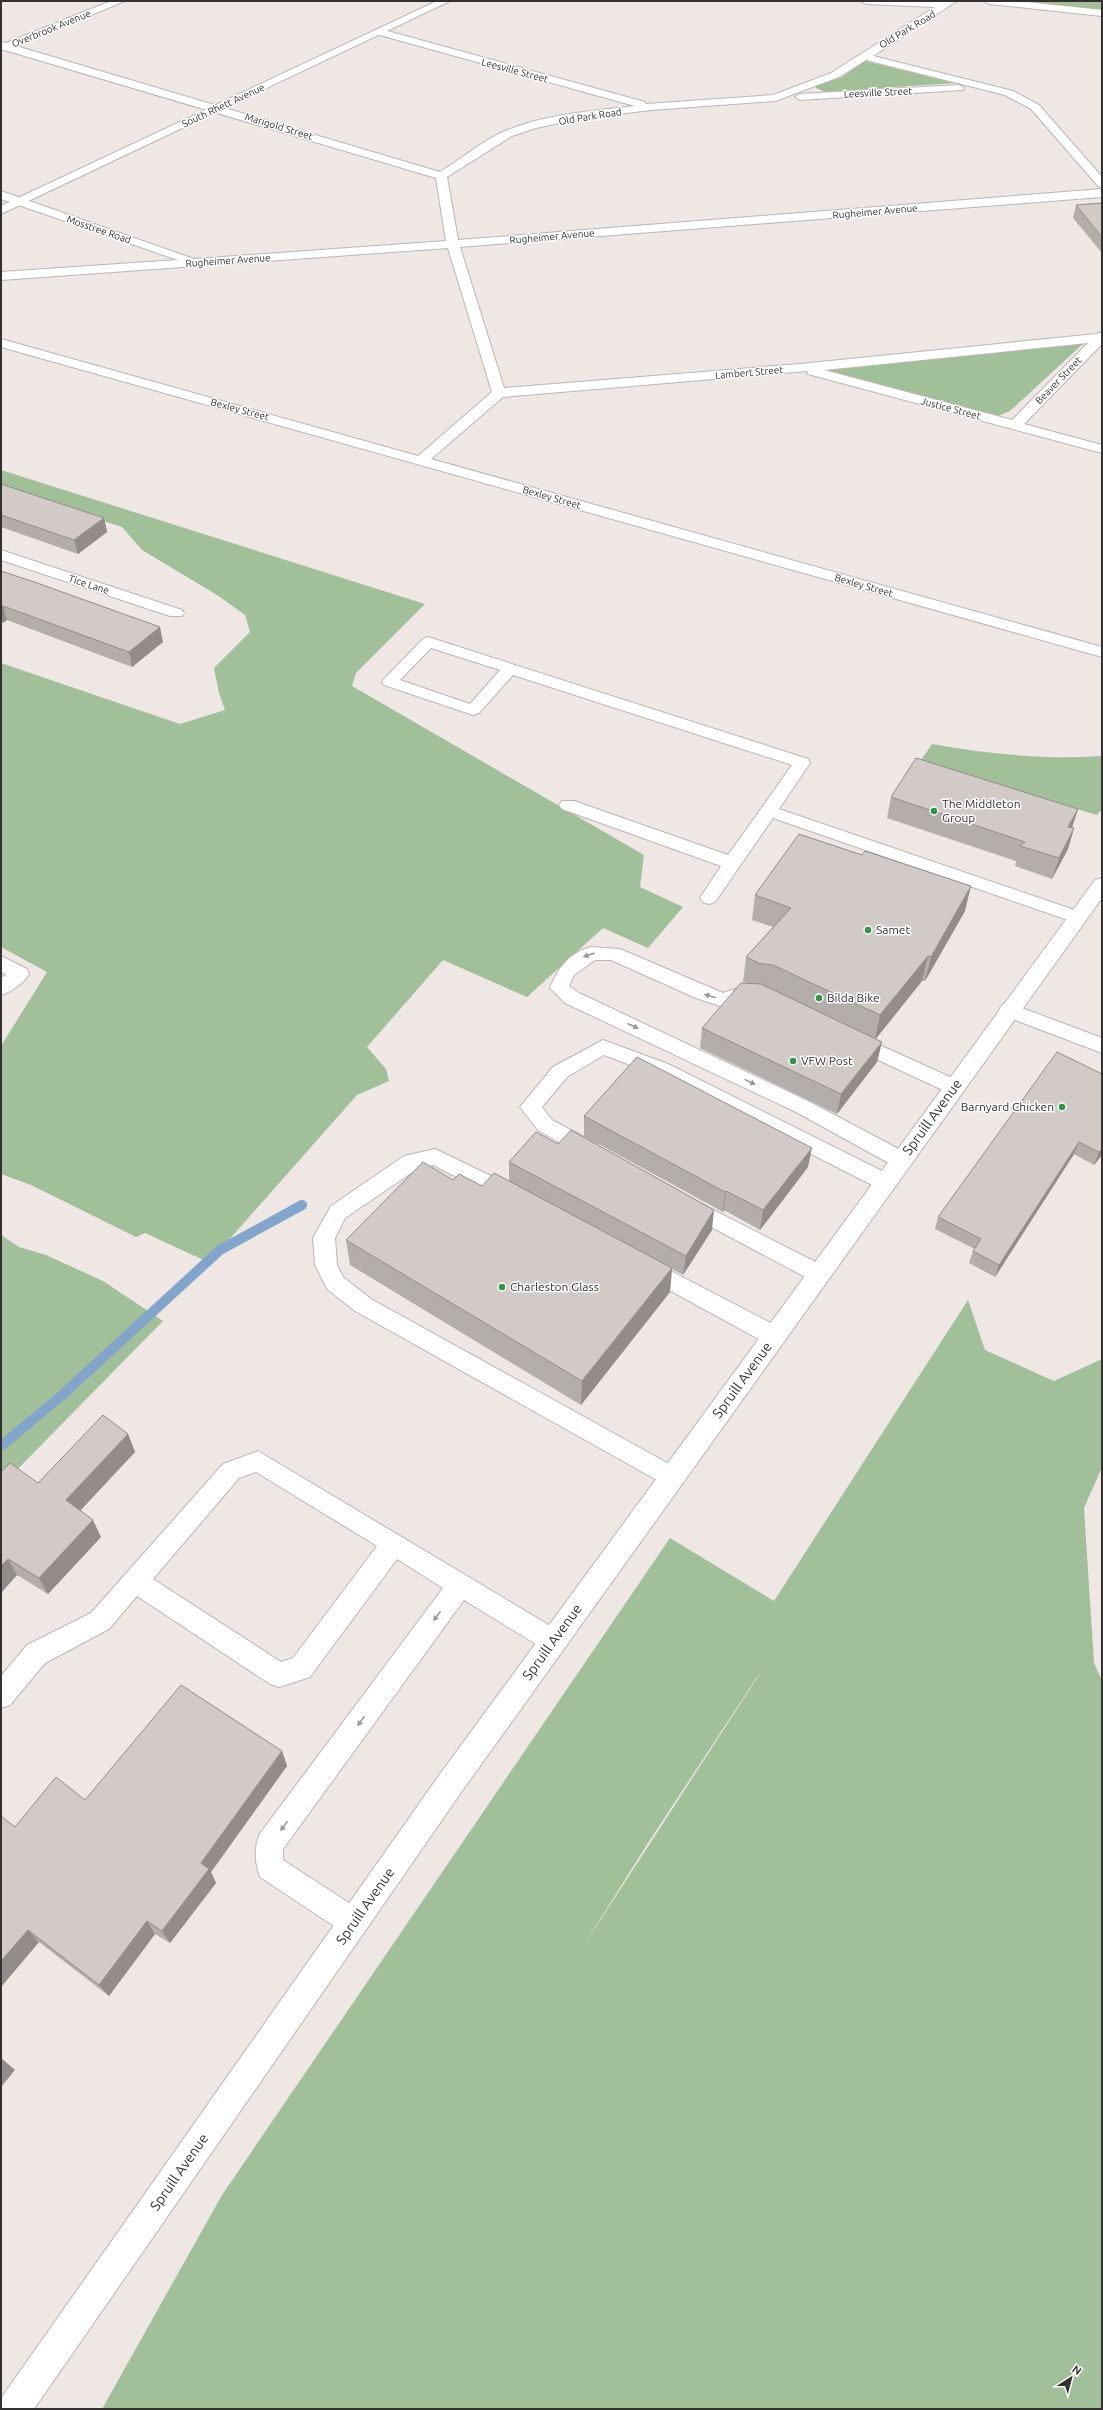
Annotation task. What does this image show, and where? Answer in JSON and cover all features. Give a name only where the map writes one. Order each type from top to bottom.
[{"type":"street","name":"Overbrook Avenue","points":[[3,46],[120,1]]},
{"type":"street","name":"South Rhett Avenue","points":[[1,210],[445,1]]},
{"type":"street","points":[[866,1],[949,3]]},
{"type":"street","points":[[989,1],[1102,13]]},
{"type":"street","name":"Old Park Road","points":[[441,176],[508,134],[533,126],[578,116],[651,107],[775,98],[835,75],[862,56],[949,3]]},
{"type":"street","name":"Leesville Street","points":[[380,32],[651,107]]},
{"type":"street","name":"Marigold Street","points":[[3,46],[217,108],[441,176]]},
{"type":"street","name":"Leesville Street","points":[[862,56],[1009,94],[1035,107],[1102,184]]},
{"type":"street","name":"Leesville Street","points":[[775,98],[981,86]]},
{"type":"street","points":[[422,460],[499,394],[453,244],[441,176]]},
{"type":"street","name":"Rugheimer Avenue","points":[[1,276],[453,244],[1102,193]]},
{"type":"street","name":"Mosstree Road","points":[[1,195],[196,262]]},
{"type":"street","name":"Lambert Street","points":[[499,394],[800,368],[1101,337]]},
{"type":"street","name":"Beaver Street","points":[[1015,425],[1101,337]]},
{"type":"street","name":"Bexley Street","points":[[1,343],[1102,652]]},
{"type":"street","name":"Justice Street","points":[[800,368],[1015,425],[1102,450]]},
{"type":"street","name":"Tice Lane","points":[[1,555],[176,613]]},
{"type":"street","name":"Spruill Avenue","points":[[14,2409],[354,1922],[553,1641],[1009,1010],[1102,884]]},
{"type":"street","points":[[1009,1010],[1102,1046]]},
{"type":"lane","points":[[510,669],[473,710],[390,682],[428,642],[802,763],[709,898]]},
{"type":"lane","points":[[568,805],[732,863]]},
{"type":"lane","points":[[769,811],[1077,917]]},
{"type":"lane","points":[[776,1003],[762,996],[738,995],[724,1000],[703,993],[613,954],[591,953],[566,972],[559,988],[572,998],[803,1107],[901,1160]]},
{"type":"lane","points":[[1,963],[20,974],[1,988]]},
{"type":"lane","points":[[833,1030],[954,1086]]},
{"type":"lane","points":[[604,1158],[545,1125],[530,1107],[560,1072],[603,1047],[661,1069],[885,1182]]},
{"type":"lane","points":[[529,1204],[467,1171],[434,1157],[411,1162],[338,1212],[324,1238],[326,1265],[335,1283],[363,1305],[672,1477]]},
{"type":"lane","points":[[670,1195],[819,1274]]},
{"type":"lane","points":[[631,1259],[774,1336]]},
{"type":"lane","points":[[1,1696],[36,1654],[100,1621],[231,1472],[258,1461],[553,1641]]},
{"type":"lane","points":[[136,1581],[278,1675],[301,1668],[393,1544]]},
{"type":"lane","points":[[354,1922],[270,1867],[269,1845],[460,1584]]},
{"type":"green space","points":[[993,1],[1102,1],[1102,13]]},
{"type":"green space","points":[[865,61],[955,83],[825,92],[816,88],[816,86],[842,77]]},
{"type":"green space","points":[[1085,342],[1010,411],[998,416],[988,415],[828,371],[831,368]]},
{"type":"green space","points":[[1,470],[425,604],[356,673],[352,686],[644,855],[640,887],[683,907],[648,948],[603,928],[527,997],[443,960],[367,1047],[386,1069],[389,1081],[357,1095],[220,1250],[212,1264],[145,1233],[136,1237],[31,1185],[1,1174],[1,1046],[47,972],[1,947],[1,663],[180,724],[225,710],[219,693],[214,668],[250,632],[245,615],[217,595],[142,550],[122,527],[1,488]]},
{"type":"green space","points":[[932,744],[974,751],[1038,757],[1102,756],[1102,809],[1097,815],[919,763]]},
{"type":"green space","points":[[1,1235],[19,1247],[46,1255],[103,1281],[163,1321],[1,1486]]},
{"type":"green space","points":[[968,1300],[985,1350],[1054,1381],[1102,1359],[1102,1467],[1084,1508],[1094,1663],[1102,1681],[1102,2409],[102,2409],[222,2195],[670,1538],[774,1601]],"holes":[[[759,1675],[579,1953],[648,1843]]]},
{"type":"building","points":[[1102,203],[1102,237],[1076,205]]},
{"type":"building","points":[[1,484],[104,518],[74,540],[1,515]]},
{"type":"building","points":[[1,571],[160,627],[129,652],[3,606],[1,607]]},
{"type":"building","points":[[916,758],[1078,809],[1068,827],[1074,828],[1059,858],[1020,846],[1025,842],[891,797]]},
{"type":"building","points":[[799,834],[862,855],[865,851],[971,886],[931,957],[928,956],[880,1015],[773,965],[756,963],[757,962],[746,957],[791,908],[755,895]]},
{"type":"building","points":[[741,983],[761,984],[882,1042],[841,1094],[702,1028]]},
{"type":"building","points":[[1057,1052],[1102,1074],[1102,1149],[1099,1152],[1079,1142],[999,1265],[973,1251],[981,1239],[938,1217]]},
{"type":"building","points":[[637,1057],[812,1148],[763,1210],[726,1191],[725,1192],[584,1116]]},
{"type":"building","points":[[571,1130],[714,1210],[686,1256],[509,1162],[536,1132],[558,1144]]},
{"type":"building","name":"Charleston Glass","points":[[423,1162],[453,1180],[459,1174],[482,1186],[494,1173],[672,1268],[582,1381],[346,1240]]},
{"type":"building","points":[[103,1415],[128,1434],[66,1500],[93,1520],[39,1578],[8,1559],[1,1566],[1,1472],[10,1463],[38,1483]]},
{"type":"building","points":[[181,1685],[282,1751],[201,1863],[209,1869],[162,1931],[147,1921],[99,1985],[28,1930],[1,1961],[1,1816],[15,1827],[56,1777],[85,1800]]},
{"type":"waterway","points":[[1,1446],[60,1397],[220,1250],[302,1205]]},
{"type":"place","name":"The Middleton Group","points":[[934,811]]},
{"type":"place","name":"Samet","points":[[868,930]]},
{"type":"place","name":"Bilda Bike","points":[[819,998]]},
{"type":"place","name":"VFW Post","points":[[793,1061]]},
{"type":"place","name":"Barnyard Chicken","points":[[1062,1107]]},
{"type":"place","name":"Charleston Glass","points":[[502,1287]]}]
